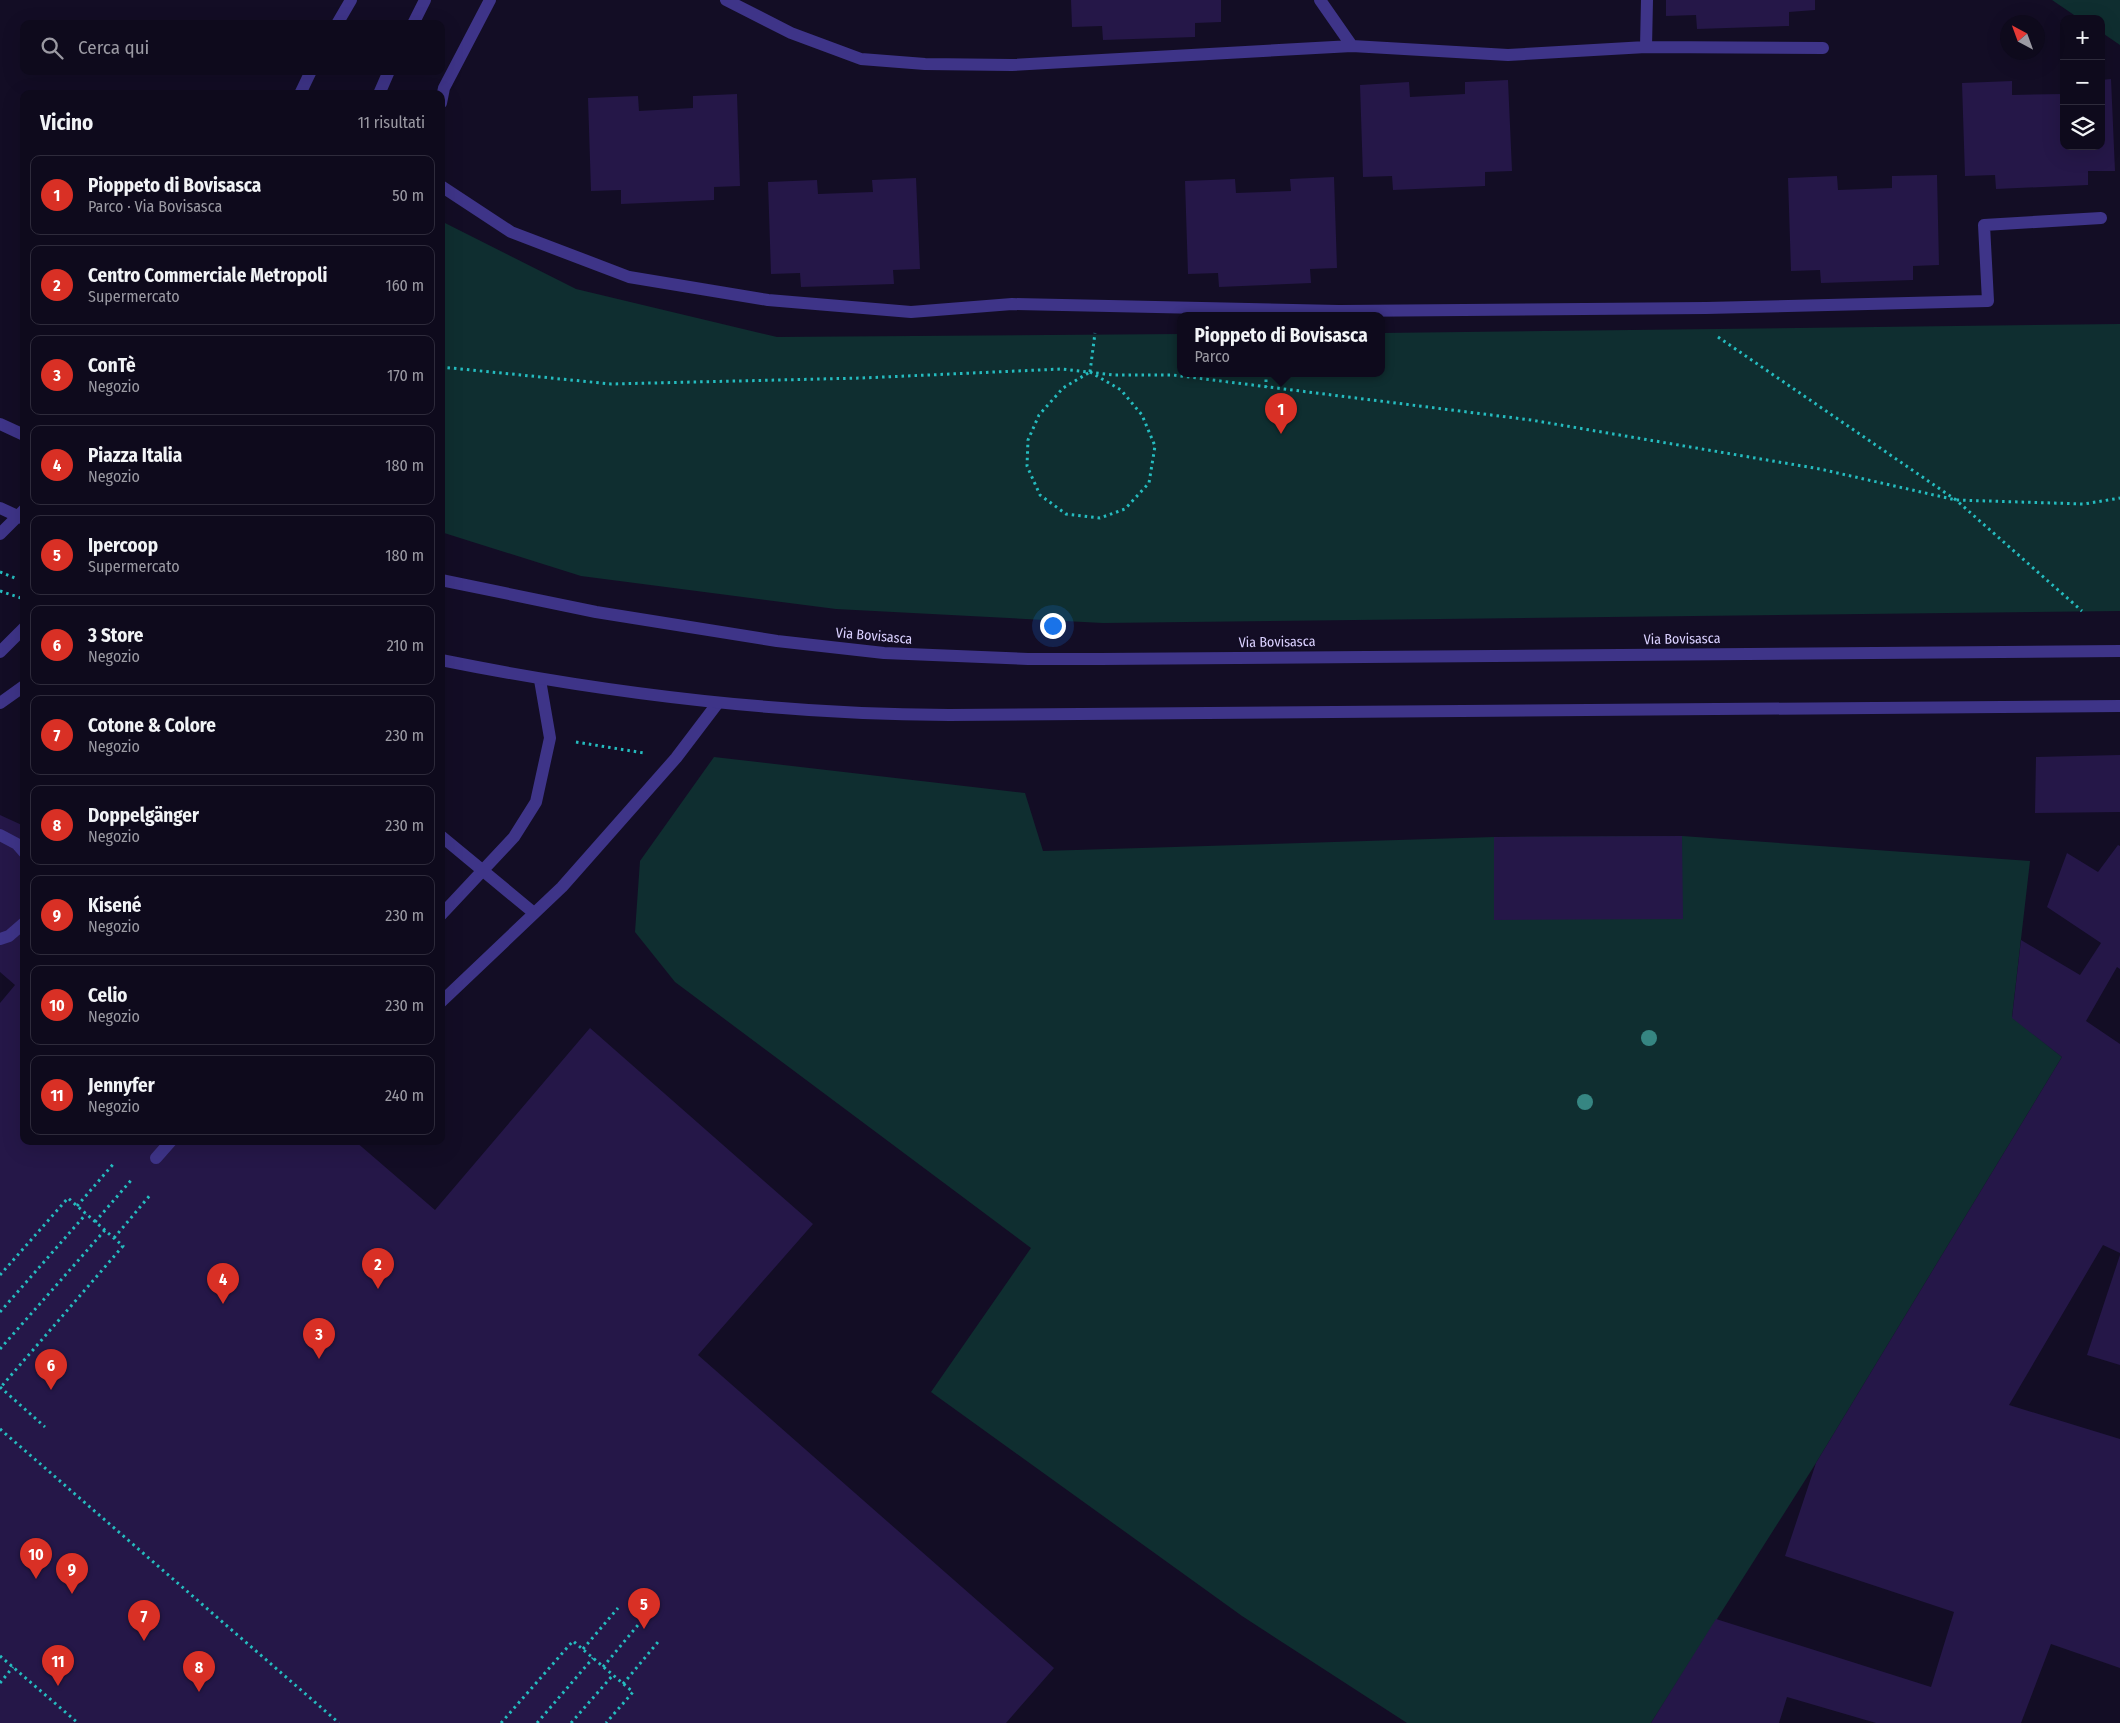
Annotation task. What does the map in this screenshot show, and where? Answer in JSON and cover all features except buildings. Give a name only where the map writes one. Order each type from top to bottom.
[{"type":"street","points":[[339,20],[351,0]]},
{"type":"street","points":[[415,20],[425,0]]},
{"type":"street","points":[[444,90],[490,0]]},
{"type":"street","points":[[726,0],[791,33],[862,59],[916,63],[1012,65],[1352,46],[1508,56],[1646,47],[1823,48]]},
{"type":"street","points":[[1320,0],[1352,46]]},
{"type":"street","points":[[1646,47],[1647,0]]},
{"type":"street","points":[[302,90],[309,75]]},
{"type":"street","points":[[381,90],[388,75]]},
{"type":"street","points":[[445,189],[511,232],[629,277],[768,300],[911,312],[1012,304],[1339,311],[1706,308],[1988,301],[1984,225],[2101,218]]},
{"type":"street","points":[[0,424],[20,432]]},
{"type":"street","points":[[0,508],[20,514]]},
{"type":"street","points":[[0,534],[20,517]]},
{"type":"street","points":[[445,576],[460,585]]},
{"type":"street","name":"Via Bovisasca","points":[[445,581],[596,612],[717,632],[849,649],[956,657],[1100,659],[2120,651]]},
{"type":"street","points":[[0,652],[20,632]]},
{"type":"street","points":[[445,661],[540,680],[717,704],[826,713],[949,716],[2120,706]]},
{"type":"street","points":[[445,911],[514,838],[536,802],[550,738],[540,680]]},
{"type":"street","points":[[0,702],[20,689]]},
{"type":"street","points":[[445,998],[562,887],[676,758],[717,704]]},
{"type":"street","points":[[0,835],[20,846]]},
{"type":"street","points":[[445,839],[534,913]]},
{"type":"street","points":[[5,938],[20,926]]},
{"type":"street","points":[[5,938],[20,933]]},
{"type":"street","points":[[156,1158],[167,1145]]},
{"type":"path","points":[[1706,308],[1709,331],[1956,500],[2082,611]]},
{"type":"path","points":[[445,367],[611,384],[862,378],[1061,369],[1177,376]]},
{"type":"path","points":[[1090,372],[1121,390],[1142,415],[1155,446],[1149,483],[1125,510],[1100,518],[1066,514],[1040,495],[1027,466],[1028,440],[1039,415],[1063,388],[1090,372]]},
{"type":"path","points":[[1188,377],[1531,420],[1820,469],[1956,500],[2084,504],[2120,498]]},
{"type":"path","points":[[1266,377],[1266,387]]},
{"type":"path","points":[[0,572],[15,578]]},
{"type":"path","points":[[0,591],[20,598]]},
{"type":"path","points":[[571,741],[645,753]]},
{"type":"path","points":[[77,1206],[115,1162]]},
{"type":"path","points":[[95,1222],[133,1178]]},
{"type":"path","points":[[114,1238],[151,1194]]},
{"type":"path","points":[[0,1275],[68,1198],[123,1246],[0,1387],[45,1428]]},
{"type":"path","points":[[0,1312],[86,1214]]},
{"type":"path","points":[[0,1349],[104,1230]]},
{"type":"path","points":[[0,1428],[339,1723]]},
{"type":"path","points":[[583,1649],[618,1608]]},
{"type":"path","points":[[603,1666],[638,1625]]},
{"type":"path","points":[[502,1723],[573,1641],[633,1692],[606,1723]]},
{"type":"path","points":[[623,1684],[658,1642]]},
{"type":"path","points":[[0,1656],[78,1723]]},
{"type":"path","points":[[537,1723],[593,1658]]},
{"type":"path","points":[[0,1682],[13,1667]]},
{"type":"path","points":[[572,1723],[613,1675]]},
{"type":"green space","points":[[2052,0],[2120,0],[2120,45],[2105,35],[2105,15],[2074,15]]},
{"type":"green space","points":[[445,223],[576,289],[777,337],[1177,334],[1177,377],[1385,377],[1385,333],[2120,324],[2120,611],[1103,623],[836,609],[581,576],[445,533]]},
{"type":"green space","points":[[714,757],[1025,793],[1043,851],[1494,837],[1682,836],[2030,861],[2012,1017],[2062,1057],[1816,1463],[1651,1723],[1407,1723],[1242,1616],[931,1392],[1031,1248],[675,982],[635,932],[640,861]]},
{"type":"place","name":"Pioppeto di Bovisasca","points":[[1281,434]]},
{"type":"place","name":"Centro Commerciale Metropoli","points":[[378,1289]]},
{"type":"place","name":"Piazza Italia","points":[[223,1304]]},
{"type":"place","name":"ConTè","points":[[319,1359]]},
{"type":"place","name":"3 Store","points":[[51,1390]]},
{"type":"place","name":"Celio","points":[[36,1579]]},
{"type":"place","name":"Kisené","points":[[72,1594]]},
{"type":"place","name":"Ipercoop","points":[[644,1629]]},
{"type":"place","name":"Cotone & Colore","points":[[144,1641]]},
{"type":"place","name":"Jennyfer","points":[[58,1686]]},
{"type":"place","name":"Doppelgänger","points":[[199,1692]]}]
